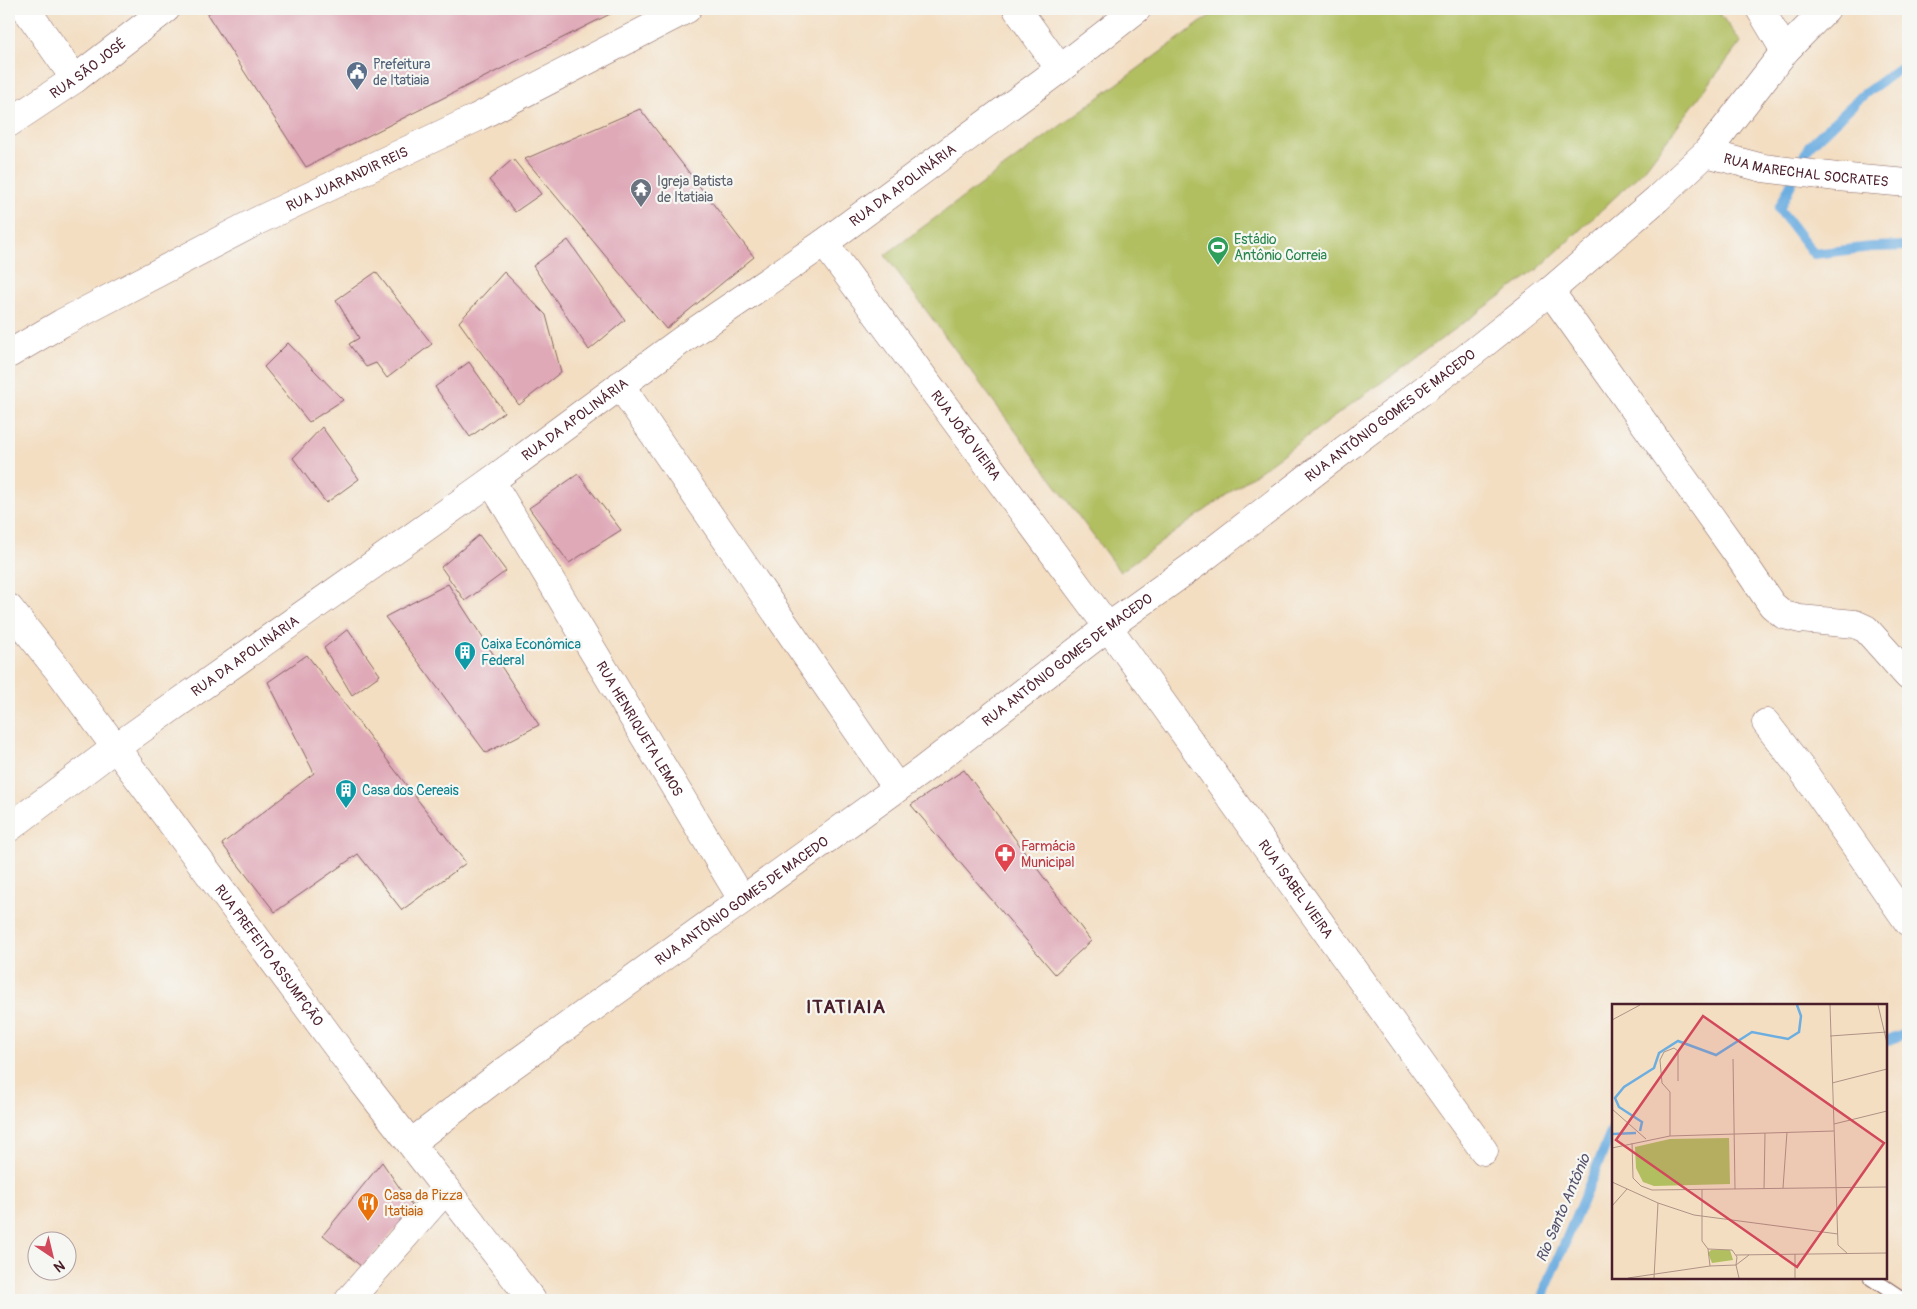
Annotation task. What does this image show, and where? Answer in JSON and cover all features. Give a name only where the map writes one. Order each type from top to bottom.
[{"type":"street","points":[[26,9],[75,79]]},
{"type":"street","name":"RUA SÃO JOSÉ","points":[[9,124],[75,79],[166,9]]},
{"type":"street","name":"RUA JUARANDIR REIS","points":[[9,354],[62,323],[257,221],[476,118],[687,9]]},
{"type":"street","points":[[1017,9],[1060,69]]},
{"type":"street","name":"RUA DA APOLINÁRIA","points":[[9,828],[115,748],[491,481],[682,340],[824,243],[1060,69],[1137,9]]},
{"type":"street","points":[[1760,9],[1785,51]]},
{"type":"street","name":"RUA ANTÔNIO GOMES DE MACEDO","points":[[411,1143],[505,1071],[897,788],[1108,627],[1197,563],[1466,358],[1550,291],[1706,153],[1785,51],[1826,9]]},
{"type":"street","name":"RUA MARECHAL SOCRATES","points":[[1706,153],[1763,168],[1908,183]]},
{"type":"street","name":"RUA JOÃO VIEIRA","points":[[824,243],[1108,627]]},
{"type":"street","points":[[1550,291],[1738,554],[1772,605],[1784,615],[1817,622],[1855,624],[1866,629],[1908,676]]},
{"type":"street","points":[[620,385],[897,788]]},
{"type":"street","name":"RUA HENRIQUETA LEMOS","points":[[491,481],[742,899]]},
{"type":"street","name":"RUA PREFEITO ASSUMPÇÃO","points":[[9,608],[351,1066],[445,1190],[532,1300]]},
{"type":"street","name":"RUA ISABEL VIEIRA","points":[[1108,627],[1484,1151]]},
{"type":"street","points":[[1766,723],[1908,922]]},
{"type":"street","points":[[349,1300],[445,1190]]},
{"type":"lane","points":[[1872,1279],[1904,1300]]},
{"type":"green space","points":[[1219,9],[1716,9],[1741,42],[1643,171],[1538,269],[1120,572],[885,255]]},
{"type":"building","name":"Prefeitura de Itatiaia","points":[[215,9],[620,9],[306,167],[207,14]]},
{"type":"building","name":"Igreja Batista de Itatiaia","points":[[640,109],[754,257],[666,329],[525,159]]},
{"type":"building","points":[[513,159],[541,194],[515,212],[489,180]]},
{"type":"building","points":[[568,240],[625,320],[589,350],[533,266]]},
{"type":"building","points":[[376,272],[432,344],[387,378],[376,363],[366,367],[349,344],[359,338],[336,300]]},
{"type":"building","points":[[504,272],[546,315],[561,372],[519,405],[459,322]]},
{"type":"building","points":[[288,343],[343,400],[309,422],[264,367]]},
{"type":"building","points":[[469,362],[504,412],[470,437],[435,387]]},
{"type":"building","points":[[322,427],[359,479],[326,503],[293,458]]},
{"type":"building","points":[[578,474],[621,530],[569,563],[529,508]]},
{"type":"building","points":[[479,535],[506,571],[465,601],[441,567]]},
{"type":"building","name":"Caixa Econômica Federal","points":[[448,584],[539,725],[486,753],[385,617]]},
{"type":"building","points":[[348,629],[380,675],[352,695],[324,648]]},
{"type":"building","name":"Casa dos Cereais","points":[[307,655],[466,863],[402,910],[358,854],[275,912],[222,844],[314,773],[268,682]]},
{"type":"building","name":"Farmácia Municipal","points":[[964,770],[1091,941],[1055,974],[911,805]]},
{"type":"building","name":"Casa da Pizza Itatiaia","points":[[382,1162],[414,1209],[362,1267],[323,1235]]},
{"type":"waterway","name":"Rio Santo Antônio","points":[[1908,62],[1863,95],[1809,146],[1779,209],[1814,254],[1871,247],[1908,246]]},
{"type":"waterway","name":"Rio Santo Antônio","points":[[1887,1041],[1908,1032]]},
{"type":"waterway","name":"Rio Santo Antônio","points":[[1541,1300],[1612,1130]]},
{"type":"place","name":"Prefeitura de Itatiaia","points":[[357,91]]},
{"type":"place","name":"Igreja Batista de Itatiaia","points":[[641,208]]},
{"type":"place","name":"Estádio Antônio Correia","points":[[1218,266]]},
{"type":"place","name":"Caixa Econômica Federal","points":[[465,671]]},
{"type":"place","name":"Casa dos Cereais","points":[[346,809]]},
{"type":"place","name":"Farmácia Municipal","points":[[1005,873]]},
{"type":"place","name":"Casa da Pizza Itatiaia","points":[[368,1222]]},
{"type":"district","name":"ITATIAIA","points":[[846,1006]]}]
